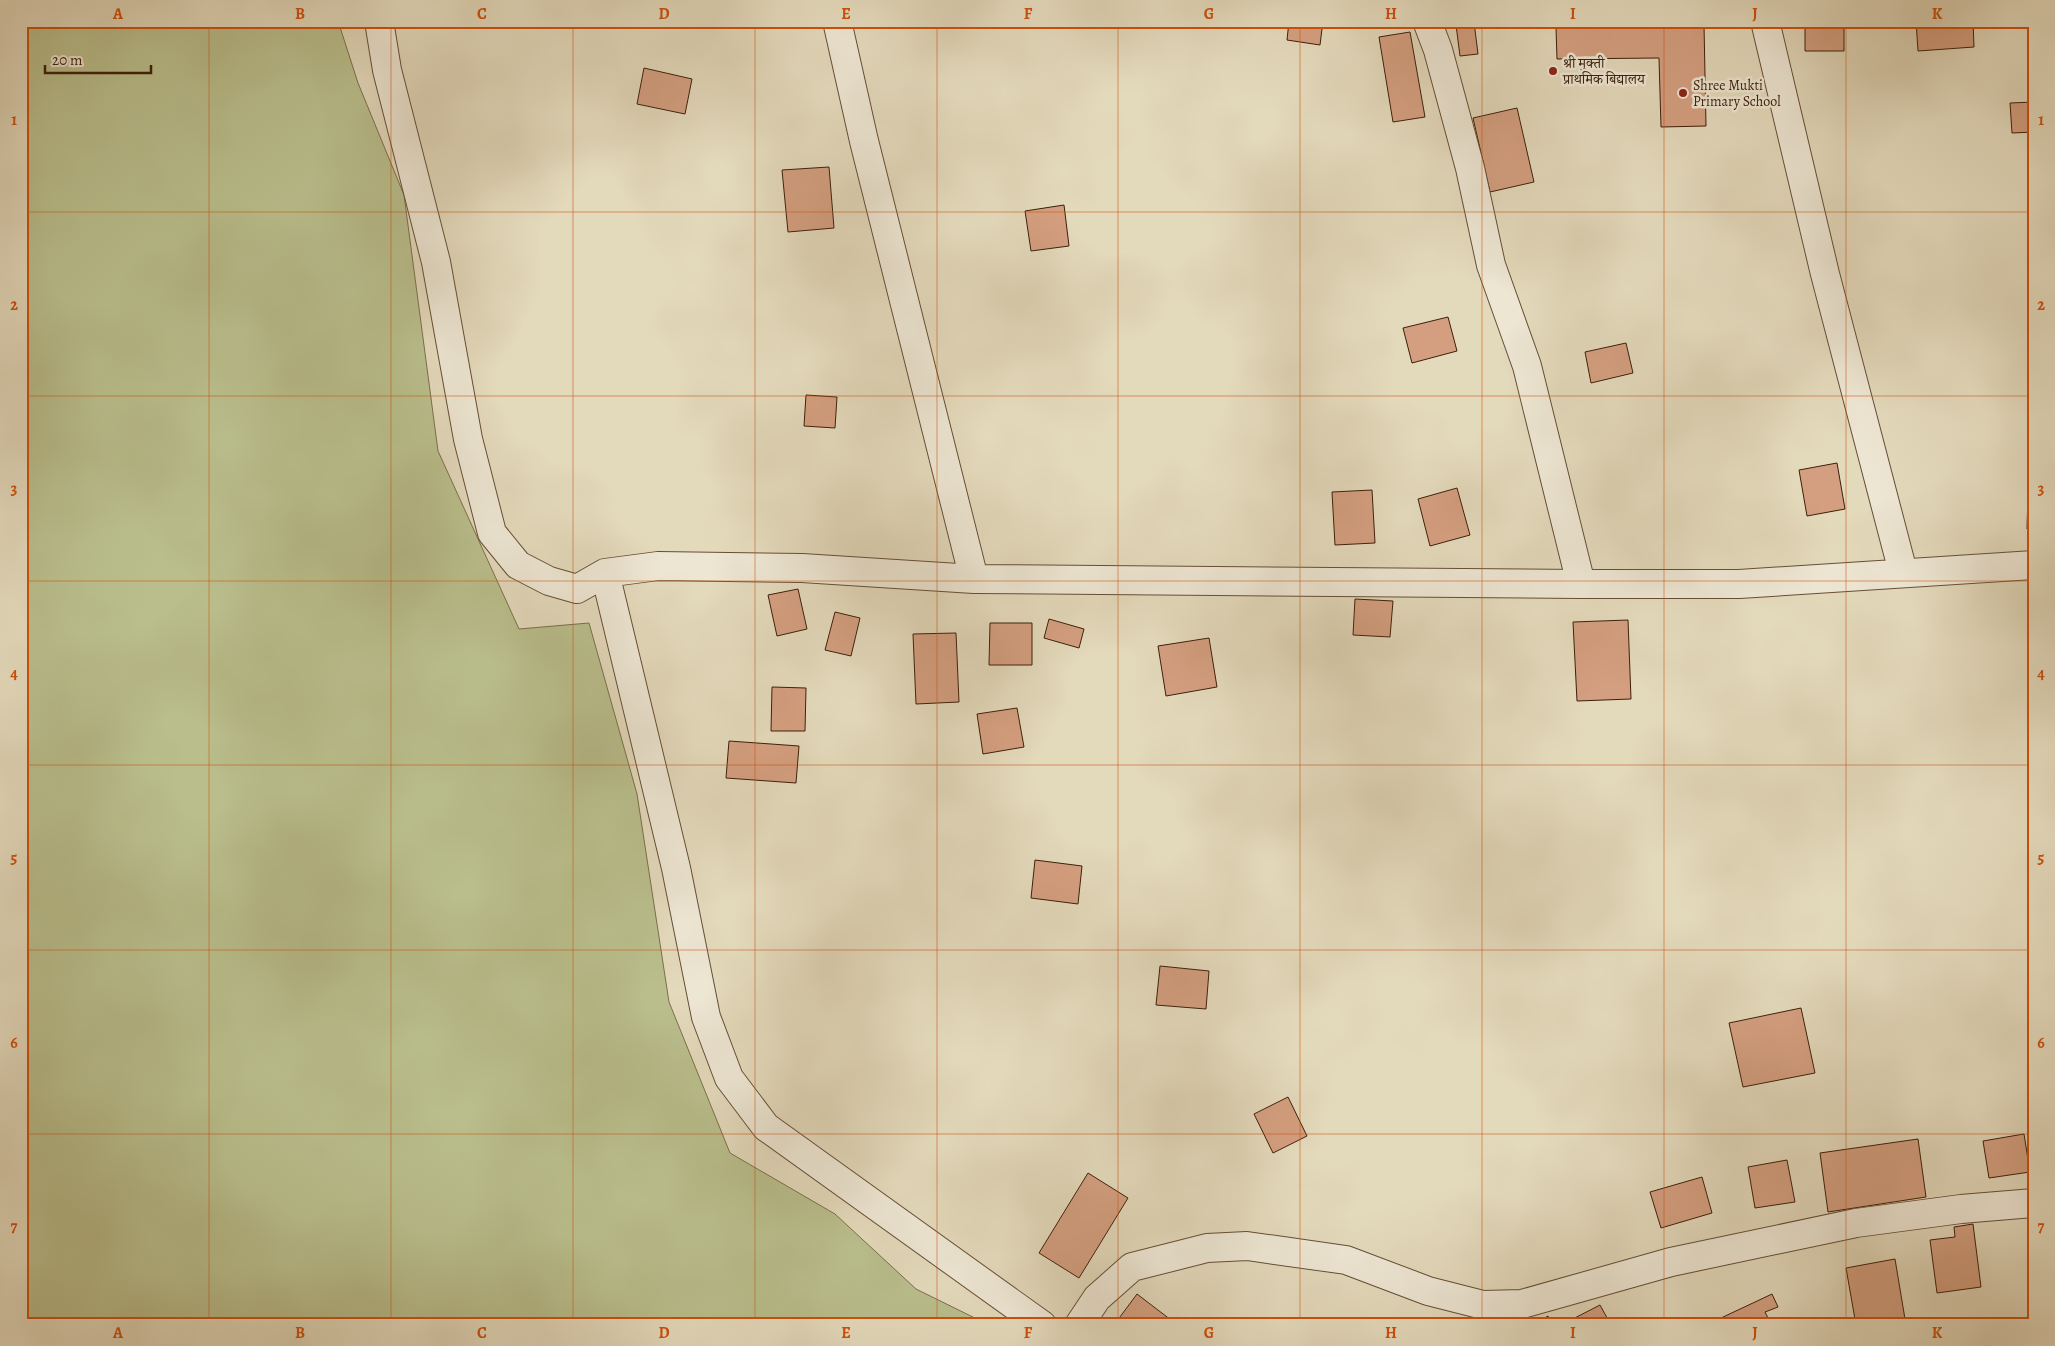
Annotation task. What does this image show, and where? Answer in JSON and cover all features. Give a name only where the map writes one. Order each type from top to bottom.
[{"type":"street","points":[[379,21],[387,70],[436,262],[468,439],[492,533],[518,565],[549,581],[577,589],[605,573],[658,566],[714,566],[802,568],[974,579],[1739,584],[2034,565]]},
{"type":"street","points":[[837,21],[864,141],[974,579]]},
{"type":"street","points":[[1427,21],[1438,50],[1470,168],[1491,265],[1527,366],[1581,584]]},
{"type":"street","points":[[1765,21],[1825,274],[1903,572]]},
{"type":"street","points":[[605,573],[676,868],[706,1017],[728,1078],[766,1127],[1042,1325]]},
{"type":"street","points":[[1079,1325],[1097,1298],[1132,1267],[1207,1248],[1247,1246],[1346,1260],[1446,1296],[1483,1305],[1522,1304],[1671,1262],[1856,1223],[1962,1209],[2034,1203]]},
{"type":"green space","points":[[21,21],[338,21],[358,83],[404,195],[438,451],[519,629],[589,623],[637,794],[669,1002],[730,1153],[835,1214],[916,1289],[989,1325],[21,1325]]},
{"type":"building","points":[[1289,21],[1323,21],[1320,45],[1287,40]]},
{"type":"building","points":[[1805,21],[1844,21],[1844,51],[1805,51]]},
{"type":"building","points":[[1916,21],[1973,21],[1974,47],[1918,51]]},
{"type":"building","points":[[1474,22],[1478,54],[1460,56],[1456,25]]},
{"type":"building","name":"Shree Mukti Primary School","points":[[1704,25],[1706,126],[1661,127],[1659,58],[1557,59],[1556,28]]},
{"type":"building","points":[[1410,32],[1425,117],[1393,122],[1379,37]]},
{"type":"building","points":[[644,68],[692,79],[685,114],[637,104]]},
{"type":"building","points":[[2034,102],[2034,132],[2012,133],[2010,103]]},
{"type":"building","points":[[1517,108],[1534,182],[1490,192],[1473,118]]},
{"type":"building","points":[[829,167],[834,228],[788,232],[782,170]]},
{"type":"building","points":[[1064,205],[1069,246],[1031,251],[1025,211]]},
{"type":"building","points":[[1448,317],[1457,351],[1412,363],[1403,328]]},
{"type":"building","points":[[1626,343],[1633,373],[1591,383],[1585,352]]},
{"type":"building","points":[[806,395],[837,397],[835,428],[804,426]]},
{"type":"building","points":[[2029,455],[2034,456],[2034,530],[2027,529]]},
{"type":"building","points":[[1837,463],[1845,509],[1807,516],[1799,470]]},
{"type":"building","points":[[1457,488],[1470,535],[1430,546],[1418,499]]},
{"type":"building","points":[[1372,490],[1375,543],[1335,545],[1332,492]]},
{"type":"building","points":[[798,589],[807,629],[777,636],[768,595]]},
{"type":"building","points":[[1355,599],[1393,601],[1390,637],[1353,635]]},
{"type":"building","points":[[835,612],[860,618],[851,656],[825,650]]},
{"type":"building","points":[[1049,619],[1084,629],[1079,648],[1044,638]]},
{"type":"building","points":[[1628,620],[1631,699],[1577,701],[1573,622]]},
{"type":"building","points":[[990,623],[1032,623],[1032,665],[989,665]]},
{"type":"building","points":[[956,633],[959,702],[916,704],[913,634]]},
{"type":"building","points":[[1209,638],[1217,687],[1166,696],[1158,646]]},
{"type":"building","points":[[772,687],[806,688],[805,731],[771,731]]},
{"type":"building","points":[[1017,708],[1024,747],[983,754],[977,714]]},
{"type":"building","points":[[729,741],[799,746],[796,783],[726,778]]},
{"type":"building","points":[[1035,860],[1082,866],[1078,904],[1031,898]]},
{"type":"building","points":[[1160,966],[1209,971],[1206,1009],[1156,1005]]},
{"type":"building","points":[[1801,1008],[1815,1073],[1743,1087],[1729,1023]]},
{"type":"building","points":[[1288,1097],[1307,1136],[1273,1153],[1254,1114]]},
{"type":"building","points":[[2024,1134],[2030,1172],[1989,1178],[1983,1141]]},
{"type":"building","points":[[1918,1139],[1926,1197],[1828,1212],[1820,1153]]},
{"type":"building","points":[[1787,1160],[1795,1202],[1755,1208],[1748,1167]]},
{"type":"building","points":[[1088,1173],[1128,1198],[1079,1278],[1039,1253]]},
{"type":"building","points":[[1702,1177],[1712,1213],[1661,1228],[1650,1192]]},
{"type":"building","points":[[1973,1224],[1981,1287],[1937,1293],[1930,1240],[1955,1237],[1954,1227]]},
{"type":"building","points":[[1895,1259],[1906,1325],[1856,1325],[1846,1268]]},
{"type":"building","points":[[1137,1294],[1171,1320],[1167,1325],[1114,1325]]},
{"type":"building","points":[[1772,1294],[1778,1307],[1765,1312],[1769,1320],[1758,1325],[1725,1325],[1721,1318]]},
{"type":"building","points":[[1600,1305],[1611,1325],[1566,1325],[1565,1323]]},
{"type":"building","points":[[1548,1316],[1552,1325],[1532,1325]]},
{"type":"place","name":"श्री मुक्ती प्राथमिक बिद्यालय","points":[[1553,71]]},
{"type":"place","name":"Shree Mukti Primary School","points":[[1683,93]]}]
